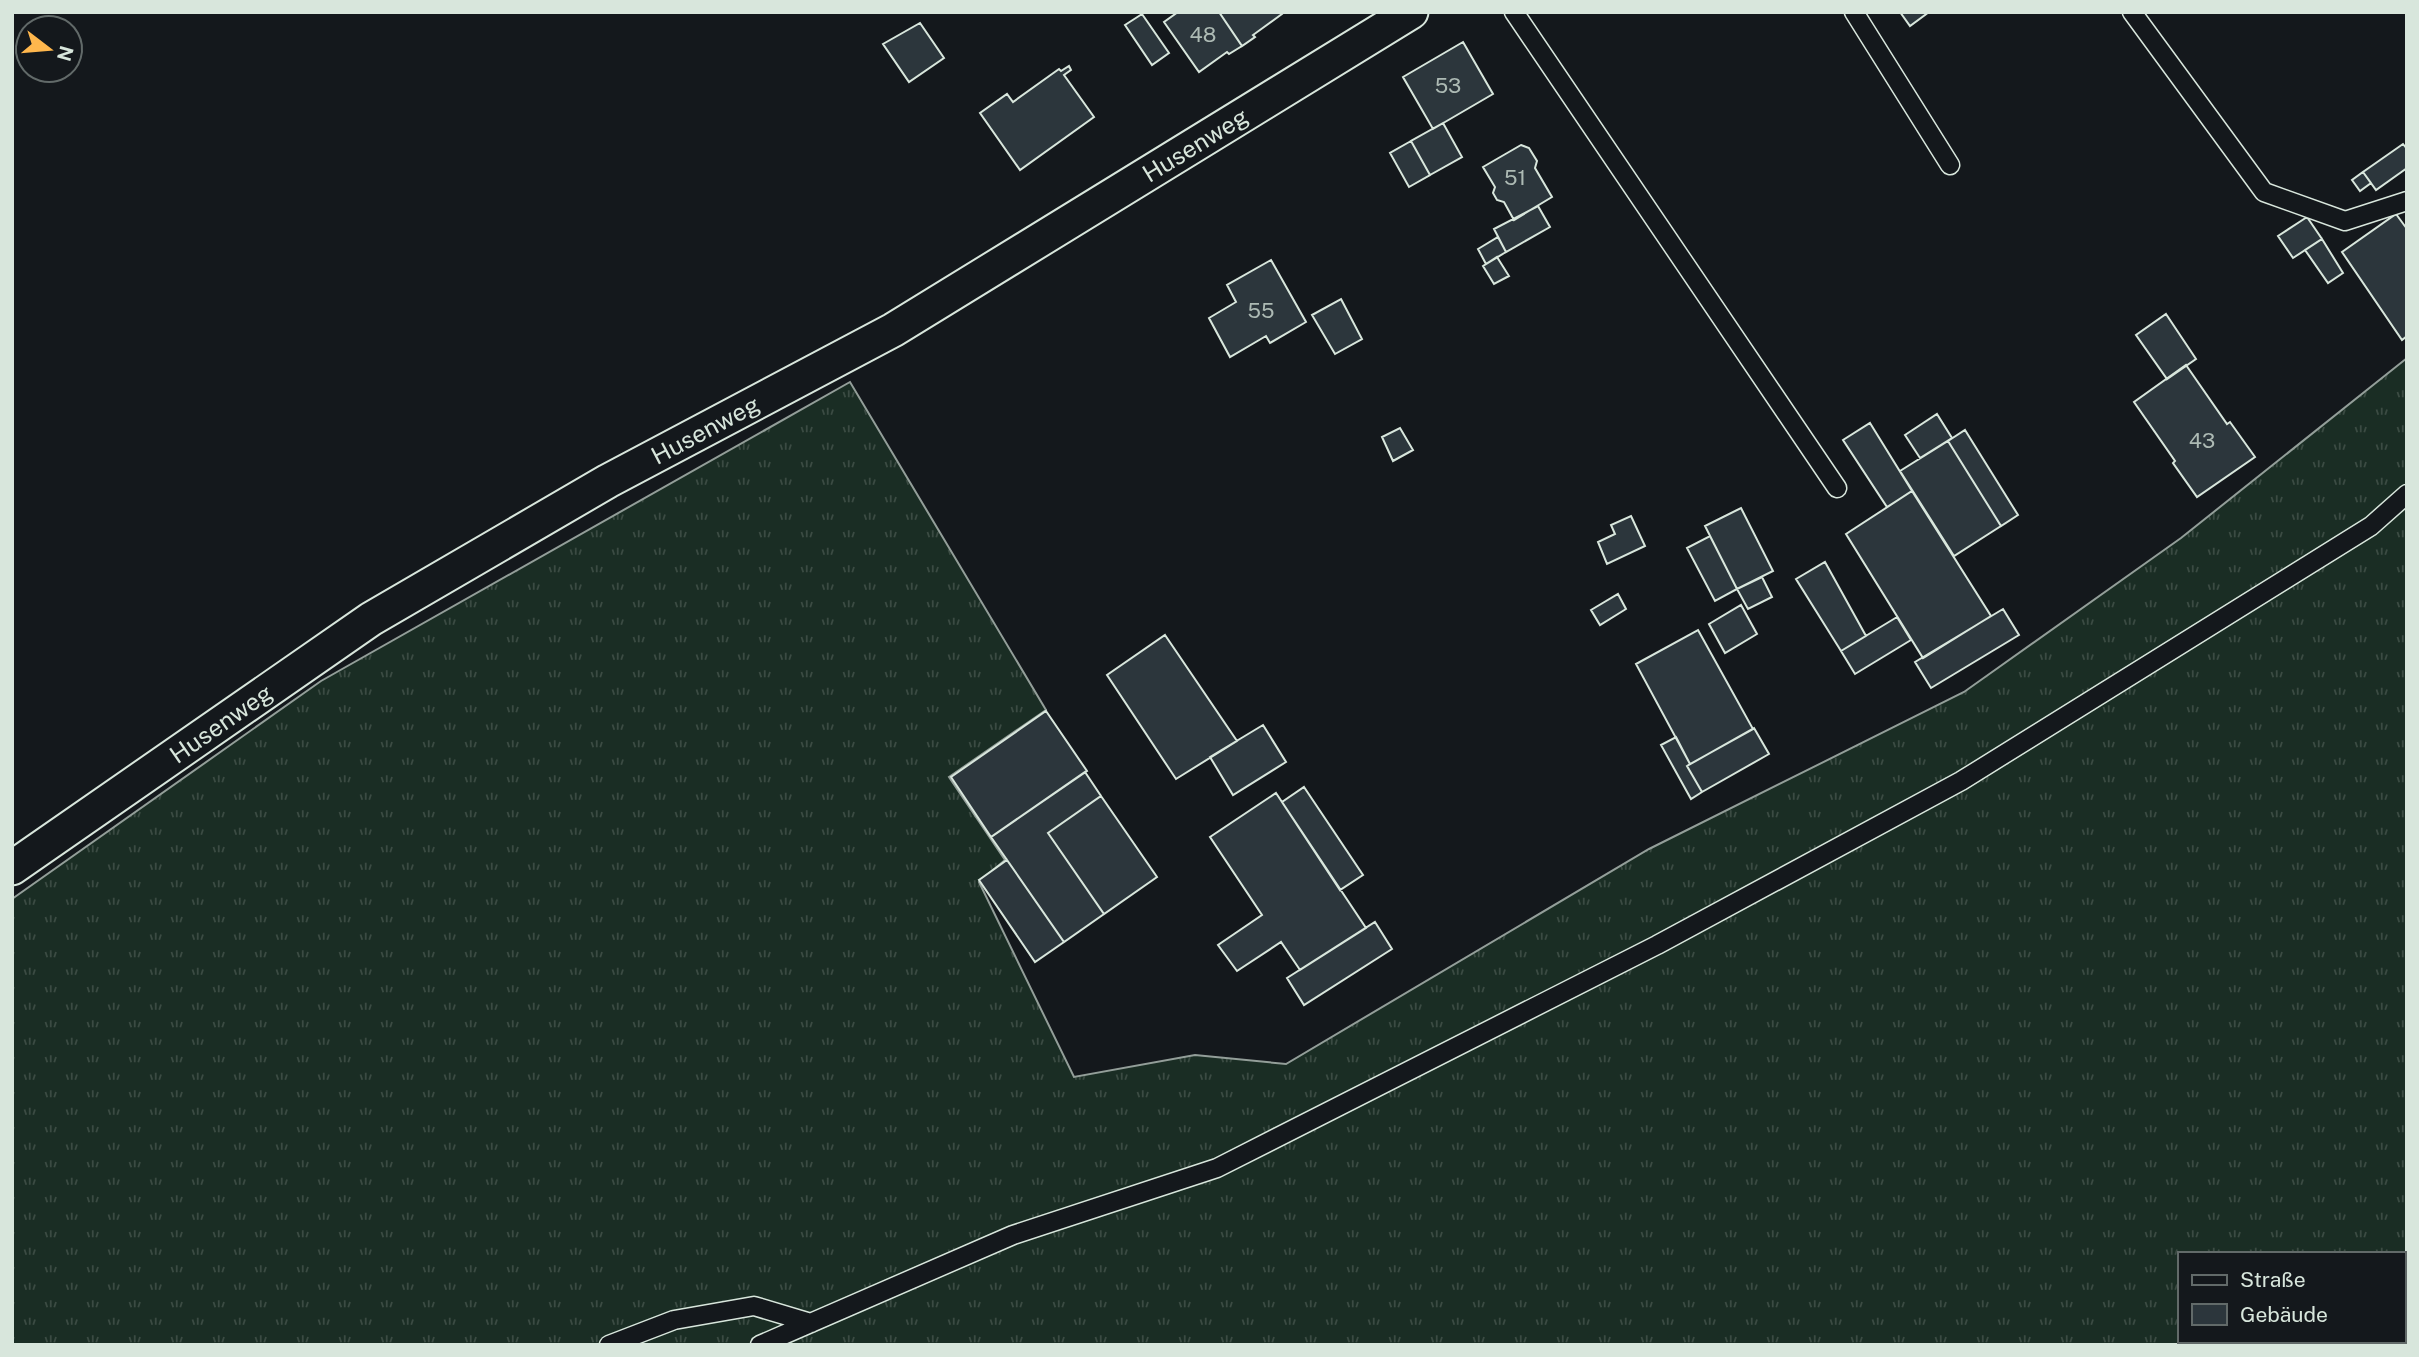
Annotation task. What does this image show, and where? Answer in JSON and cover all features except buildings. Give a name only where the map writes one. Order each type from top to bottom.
[{"type":"street","name":"Husenweg","points":[[12,868],[371,619],[608,481],[893,330],[1411,12]]},
{"type":"lane","points":[[1514,12],[1838,488]]},
{"type":"lane","points":[[1854,12],[1950,165]]},
{"type":"lane","points":[[2132,12],[2264,192],[2345,221],[2407,201]]},
{"type":"lane","points":[[760,1345],[1013,1235],[1217,1168],[1657,944],[1961,781],[2371,526],[2407,494]]},
{"type":"lane","points":[[609,1345],[674,1320],[754,1306],[811,1323]]},
{"type":"green space","points":[[2407,358],[2407,1345],[12,1345],[12,899],[321,681],[850,382],[1046,710],[949,777],[1005,860],[979,882],[1074,1077],[1195,1055],[1286,1064],[1649,849],[1964,692],[2181,538]]}]
